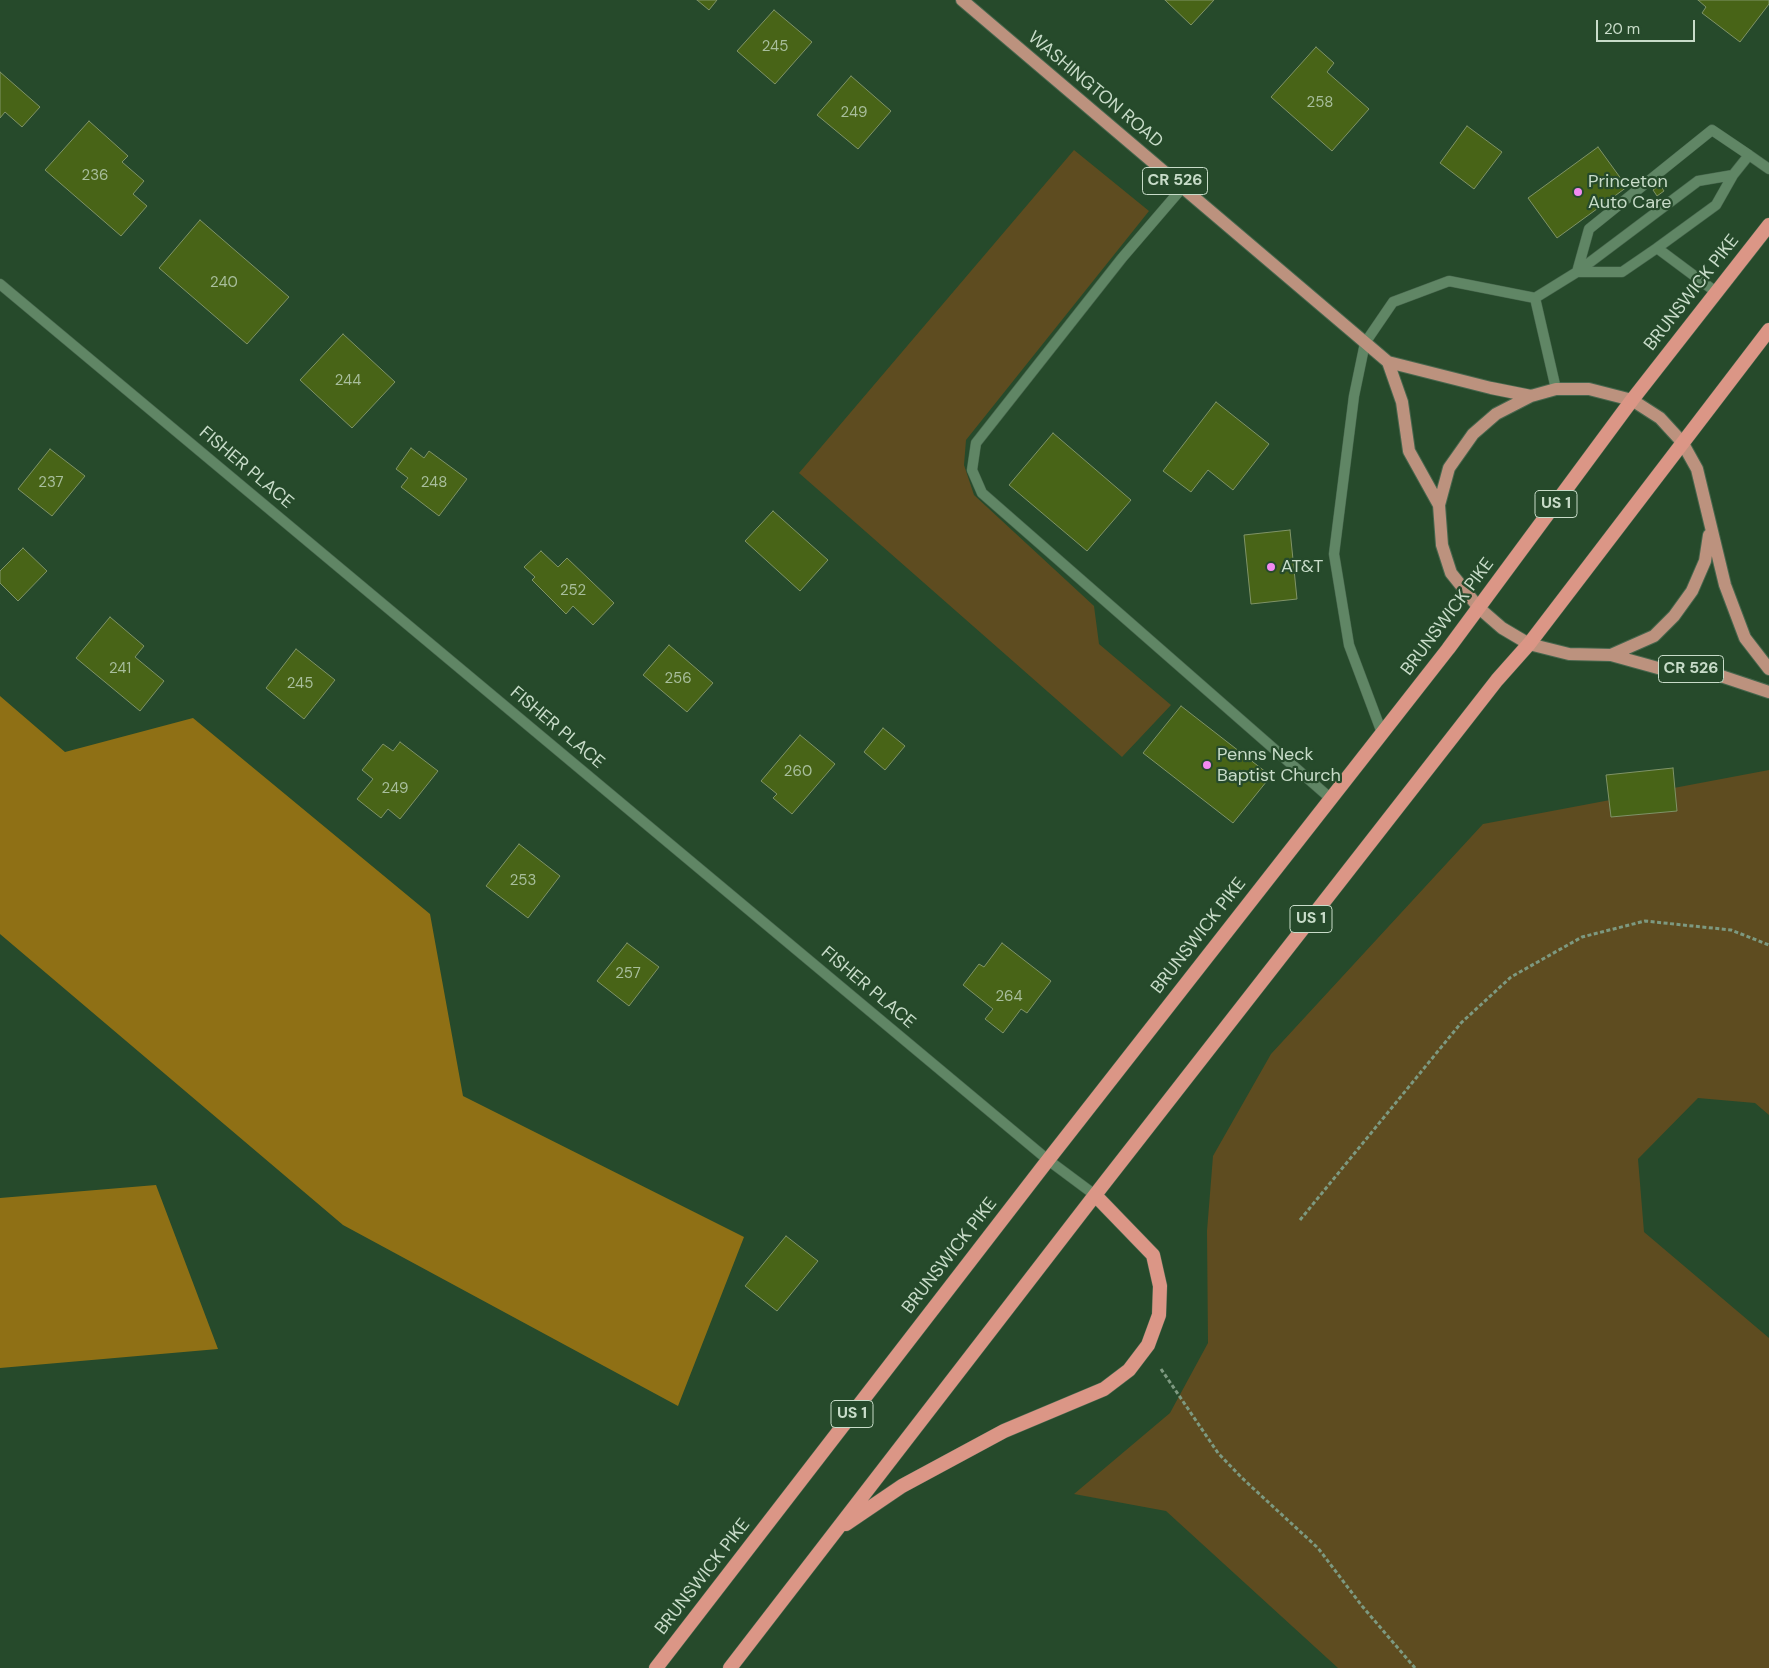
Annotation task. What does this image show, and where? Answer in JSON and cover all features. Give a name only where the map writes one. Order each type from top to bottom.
[{"type":"highway","name":"BRUNSWICK PIKE","points":[[656,1668],[1048,1160],[1479,608],[1632,400],[1769,225]]},
{"type":"highway","name":"US 1","points":[[730,1668],[1095,1195],[1497,680],[1529,644],[1769,330]]},
{"type":"highway","points":[[836,1530],[902,1486],[1004,1431],[1104,1389],[1129,1370],[1146,1346],[1158,1315],[1160,1286],[1153,1255],[1095,1195]]},
{"type":"main road","name":"WASHINGTON ROAD","points":[[962,0],[1388,362],[1531,396]]},
{"type":"main road","name":"WASHINGTON ROAD","points":[[1388,362],[1402,402],[1409,451],[1439,505]]},
{"type":"main road","name":"WASHINGTON ROAD","points":[[1769,669],[1745,638],[1724,585],[1697,469],[1682,442],[1660,418],[1632,400],[1589,388],[1556,389],[1531,396],[1496,414],[1473,434],[1449,468],[1439,505],[1442,545],[1451,573],[1479,608],[1502,628],[1529,644],[1569,654],[1611,655],[1658,668],[1703,670],[1769,692]]},
{"type":"main road","name":"WASHINGTON ROAD","points":[[1611,655],[1654,636],[1674,616],[1692,591],[1705,562],[1710,530]]},
{"type":"street","points":[[1577,272],[1589,229],[1712,130],[1769,169]]},
{"type":"street","points":[[1577,272],[1622,272],[1716,205],[1733,175],[1749,155]]},
{"type":"street","points":[[1382,733],[1349,645],[1334,554],[1354,396],[1365,344],[1393,302],[1449,281],[1535,298],[1577,272],[1698,181],[1733,175]]},
{"type":"street","points":[[1183,187],[1122,258],[976,443],[972,470],[982,492],[1330,798]]},
{"type":"street","points":[[1657,248],[1716,292]]},
{"type":"street","name":"FISHER PLACE","points":[[0,284],[1048,1160],[1095,1195]]},
{"type":"street","points":[[1535,298],[1556,389]]},
{"type":"path","points":[[1300,1220],[1461,1023],[1511,977],[1582,937],[1645,921],[1731,930],[1769,945]]},
{"type":"path","points":[[1146,1346],[1218,1453],[1242,1478],[1318,1548],[1362,1606],[1415,1668]]},
{"type":"shaded area","points":[[1074,150],[1149,211],[966,440],[964,465],[974,495],[1094,606],[1099,644],[1171,705],[1122,757],[799,473]]},
{"type":"shaded area","points":[[0,696],[65,752],[193,718],[430,914],[463,1096],[744,1237],[678,1406],[343,1225],[0,934]]},
{"type":"shaded area","points":[[1769,770],[1769,1115],[1755,1103],[1698,1098],[1638,1159],[1644,1232],[1769,1338],[1769,1668],[1338,1668],[1166,1511],[1074,1494],[1170,1413],[1208,1343],[1207,1231],[1213,1156],[1271,1054],[1483,824]]},
{"type":"shaded area","points":[[156,1185],[218,1349],[0,1368],[0,1198]]},
{"type":"building","points":[[697,0],[717,0],[709,10]]},
{"type":"building","points":[[1165,0],[1214,0],[1191,25]]},
{"type":"building","points":[[1698,0],[1769,0],[1769,4],[1740,42],[1702,13],[1706,7]]},
{"type":"building","points":[[774,10],[812,42],[775,84],[737,51]]},
{"type":"building","points":[[1316,47],[1334,63],[1327,72],[1369,109],[1332,151],[1271,97]]},
{"type":"building","points":[[0,72],[40,107],[22,127],[5,112],[0,118]]},
{"type":"building","points":[[851,76],[891,111],[858,149],[817,115]]},
{"type":"building","points":[[89,121],[128,156],[122,162],[144,181],[133,194],[147,206],[121,236],[45,170]]},
{"type":"building","points":[[1467,126],[1502,152],[1474,189],[1440,163]]},
{"type":"building","name":"Princeton Auto Care","points":[[1598,147],[1627,187],[1557,238],[1528,198]]},
{"type":"building","points":[[1660,185],[1664,191],[1657,196],[1653,190]]},
{"type":"building","points":[[200,220],[289,297],[247,344],[159,268]]},
{"type":"building","points":[[343,334],[395,382],[352,428],[300,380]]},
{"type":"building","points":[[1216,402],[1269,444],[1233,490],[1208,470],[1191,492],[1163,471]]},
{"type":"building","points":[[1053,433],[1131,500],[1087,551],[1009,485]]},
{"type":"building","points":[[411,448],[424,458],[429,451],[467,479],[439,516],[401,487],[408,478],[396,469]]},
{"type":"building","points":[[50,449],[85,476],[52,516],[18,489]]},
{"type":"building","points":[[773,511],[828,560],[800,591],[745,541]]},
{"type":"building","name":"AT&T","points":[[1290,530],[1297,599],[1251,604],[1244,535]]},
{"type":"building","points":[[23,548],[47,571],[18,601],[0,583],[0,571]]},
{"type":"building","points":[[541,551],[558,567],[567,558],[614,603],[593,625],[573,606],[566,614],[532,580],[535,577],[524,567]]},
{"type":"building","points":[[110,617],[144,646],[135,657],[164,681],[140,711],[76,658]]},
{"type":"building","points":[[669,645],[713,683],[687,712],[643,675]]},
{"type":"building","points":[[296,649],[335,680],[304,719],[266,688]]},
{"type":"building","name":"Penns Neck Baptist Church","points":[[1181,706],[1271,776],[1233,823],[1143,753]]},
{"type":"building","points":[[883,728],[905,746],[885,770],[864,752]]},
{"type":"building","points":[[800,735],[835,764],[792,814],[773,798],[777,794],[761,781]]},
{"type":"building","points":[[400,742],[438,771],[400,819],[388,809],[381,818],[357,799],[373,779],[362,770],[383,744],[393,751]]},
{"type":"building","points":[[1673,768],[1677,811],[1611,817],[1606,775]]},
{"type":"building","points":[[519,844],[560,876],[528,918],[486,886]]},
{"type":"building","points":[[627,943],[659,967],[629,1006],[597,981]]},
{"type":"building","points":[[1002,943],[1051,981],[1027,1013],[1021,1009],[1003,1033],[985,1019],[993,1009],[963,985],[979,964],[984,967]]},
{"type":"building","points":[[786,1236],[818,1261],[777,1311],[745,1286]]},
{"type":"place","name":"Princeton Auto Care","points":[[1578,192]]},
{"type":"place","name":"AT&T","points":[[1271,567]]},
{"type":"place","name":"Penns Neck Baptist Church","points":[[1207,765]]}]
